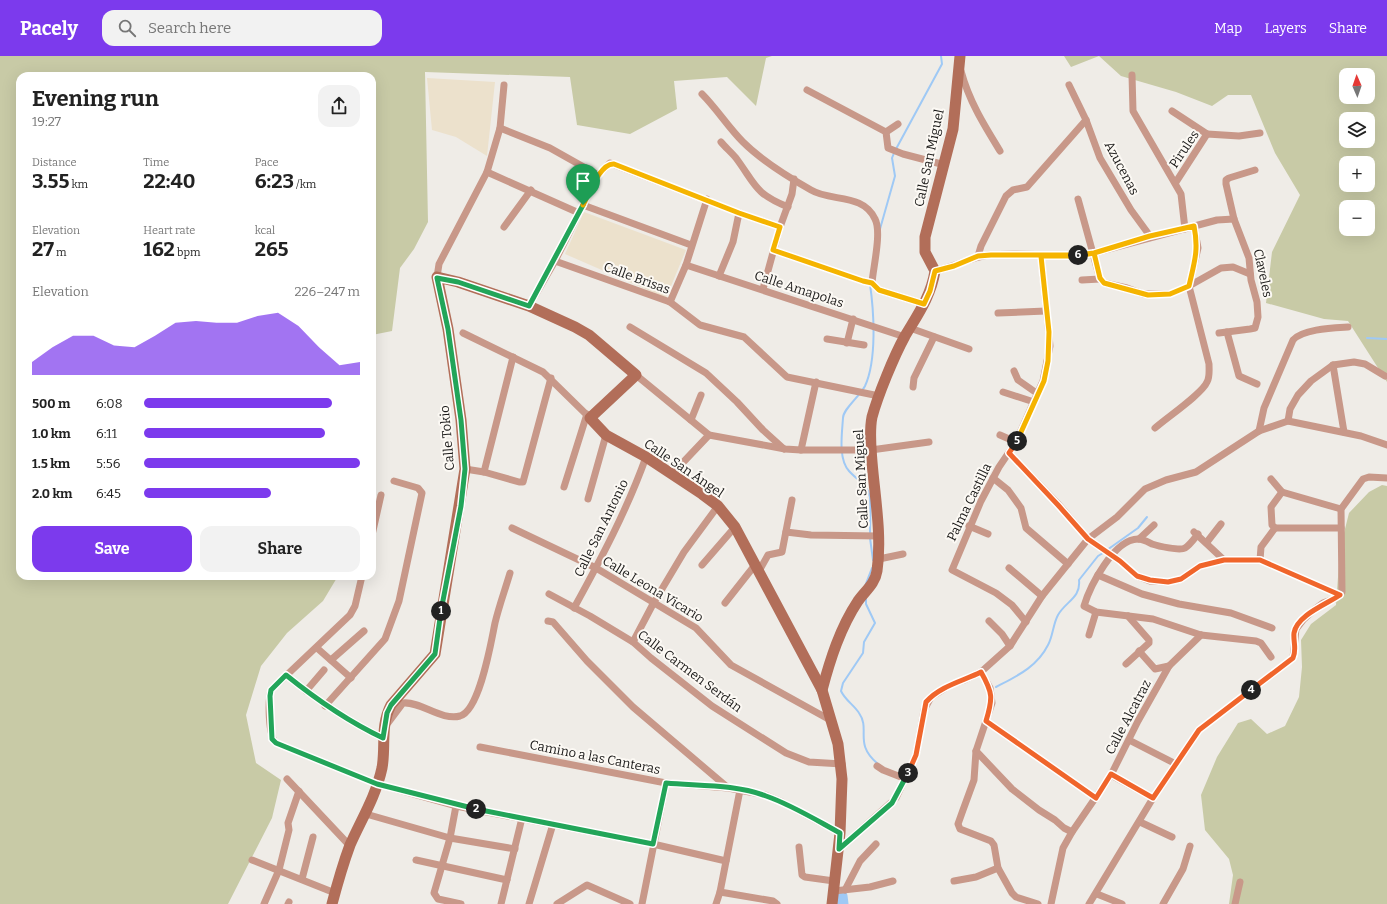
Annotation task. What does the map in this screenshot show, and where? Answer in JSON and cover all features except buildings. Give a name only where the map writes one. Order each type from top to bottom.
[{"type":"street","points":[[959,59],[967,92],[976,112],[1000,151]]},
{"type":"street","name":"Calle San Miguel","points":[[822,690],[829,662],[840,635],[877,573],[877,536],[870,428],[879,396],[908,333],[930,291],[935,271],[924,252],[925,237],[945,165],[953,129],[959,59]]},
{"type":"street","points":[[1132,75],[1132,104],[1134,112],[1169,173],[1176,182],[1183,201],[1185,229]]},
{"type":"street","name":"Azucenas","points":[[1069,85],[1086,120],[1100,158],[1131,210],[1150,236]]},
{"type":"street","name":"Calle Tokio","points":[[333,901],[350,846],[366,814],[377,784],[383,757],[383,738],[387,713],[391,705],[435,654],[465,469],[461,420],[448,329],[436,273],[439,264],[487,172],[500,128],[504,86]]},
{"type":"street","points":[[808,90],[886,132]]},
{"type":"street","points":[[702,94],[714,105],[728,126],[745,144],[765,160],[819,194],[848,198],[863,206],[876,220],[877,248],[870,282]]},
{"type":"street","points":[[1172,111],[1207,134]]},
{"type":"street","points":[[978,256],[981,246],[1006,196],[1013,190],[1027,187],[1086,120]]},
{"type":"street","points":[[886,132],[898,124]]},
{"type":"street","points":[[500,128],[550,148],[598,175]]},
{"type":"street","points":[[886,132],[888,148],[899,153],[945,165]]},
{"type":"street","name":"Pirules","points":[[1176,182],[1207,134],[1239,136],[1260,133]]},
{"type":"street","points":[[721,142],[735,158],[756,188],[773,201],[788,207]]},
{"type":"street","points":[[529,306],[555,261],[598,175],[610,163],[707,199],[739,213],[780,227]]},
{"type":"street","name":"Claveles","points":[[1219,333],[1255,328],[1258,324],[1257,302],[1250,274],[1249,258],[1234,219],[1226,180],[1254,170]]},
{"type":"street","points":[[487,172],[531,190],[579,213]]},
{"type":"street","points":[[763,289],[780,227],[788,207],[794,179]]},
{"type":"street","points":[[504,227],[531,190]]},
{"type":"street","points":[[670,302],[686,265],[691,245],[707,199]]},
{"type":"street","points":[[1078,199],[1100,278],[1104,283],[1127,288],[1143,294],[1170,294],[1189,286],[1221,268],[1233,267],[1250,274]]},
{"type":"street","points":[[583,205],[691,245]]},
{"type":"street","points":[[719,276],[733,242],[739,213]]},
{"type":"street","points":[[935,271],[960,264],[978,256],[1077,256],[1094,253],[1150,236],[1185,229],[1217,220],[1234,219]]},
{"type":"street","points":[[1155,428],[1207,383],[1209,364],[1189,286],[1198,248],[1194,226]]},
{"type":"street","points":[[773,250],[870,282],[879,290],[924,304]]},
{"type":"street","name":"Palma Castilla","points":[[1026,622],[1012,604],[996,593],[952,570],[969,526],[993,478],[1016,442],[1044,381],[1050,346],[1041,256]]},
{"type":"street","name":"Calle Brisas","points":[[555,261],[670,302],[700,325],[744,337],[787,376],[879,396]]},
{"type":"street","name":"Calle Amapolas","points":[[686,265],[763,289],[878,328],[934,337],[969,349]]},
{"type":"street","points":[[437,278],[458,282],[529,306],[580,330],[709,435],[784,449],[801,450],[871,450],[929,442]]},
{"type":"street","points":[[1082,280],[1100,278]]},
{"type":"street","points":[[998,313],[1046,311]]},
{"type":"street","points":[[847,343],[853,319]]},
{"type":"street","points":[[630,327],[706,373],[784,449]]},
{"type":"street","points":[[1259,431],[1264,408],[1293,340],[1298,335],[1326,329],[1348,327]]},
{"type":"street","points":[[1227,332],[1239,376],[1257,384]]},
{"type":"street","name":"Calle San Ángel","points":[[463,333],[543,372],[551,378],[606,435],[646,457],[718,506],[735,527],[822,690]]},
{"type":"street","points":[[913,387],[914,378],[934,337]]},
{"type":"street","points":[[827,339],[864,345]]},
{"type":"street","points":[[484,472],[513,357]]},
{"type":"street","points":[[1288,421],[1290,409],[1298,395],[1311,381],[1333,366],[1354,362],[1366,364],[1385,376]]},
{"type":"street","points":[[1333,366],[1344,432]]},
{"type":"street","points":[[1014,371],[1018,380],[1038,394]]},
{"type":"street","points":[[564,487],[588,416],[636,375]]},
{"type":"street","points":[[465,469],[484,472],[518,482],[523,482],[551,378]]},
{"type":"street","points":[[801,450],[816,382]]},
{"type":"street","points":[[1003,392],[1034,402]]},
{"type":"street","points":[[691,420],[701,395]]},
{"type":"street","points":[[839,849],[892,803],[916,755],[926,702],[950,685],[981,672],[1010,646],[1042,596],[1088,539],[1117,517],[1145,489],[1166,480],[1196,472],[1259,431],[1288,421],[1344,432],[1387,445]]},
{"type":"street","points":[[588,500],[606,435]]},
{"type":"street","points":[[672,474],[709,435]]},
{"type":"street","points":[[1000,435],[1016,442]]},
{"type":"street","points":[[1009,453],[1088,539],[1120,561],[1137,576],[1150,580],[1175,582],[1200,566],[1224,560],[1260,560],[1340,595]]},
{"type":"street","name":"Calle San Antonio","points":[[574,608],[596,568],[634,491],[646,457]]},
{"type":"street","points":[[1090,904],[1153,798],[1199,730],[1293,658],[1295,651],[1294,633],[1303,620],[1323,603],[1340,595],[1342,592],[1341,509],[1363,480],[1369,477],[1387,478]]},
{"type":"street","points":[[993,478],[1008,490],[1018,503],[1026,528],[1068,564]]},
{"type":"street","points":[[1271,479],[1282,492],[1341,509]]},
{"type":"street","points":[[325,706],[385,639],[399,601],[421,490],[394,481]]},
{"type":"street","points":[[1275,528],[1272,525],[1271,507],[1282,492]]},
{"type":"street","points":[[376,516],[381,495]]},
{"type":"street","points":[[725,603],[768,556],[782,552],[792,500]]},
{"type":"street","points":[[633,642],[653,604],[684,552],[718,506]]},
{"type":"street","points":[[1207,542],[1221,524]]},
{"type":"street","points":[[1139,539],[1154,525]]},
{"type":"street","points":[[969,526],[988,534]]},
{"type":"street","points":[[702,565],[735,527]]},
{"type":"street","name":"Calle Leona Vicario","points":[[512,528],[596,568],[653,604],[696,628],[731,665],[832,721]]},
{"type":"street","points":[[1275,528],[1341,528]]},
{"type":"street","points":[[1260,560],[1261,547],[1275,528]]},
{"type":"street","points":[[786,532],[811,535],[877,536]]},
{"type":"street","points":[[1224,560],[1196,533],[1186,547],[1180,550],[1164,547],[1139,539],[1130,541],[1110,555],[1098,575],[1084,606],[1096,612],[1153,619],[1200,635],[1256,641],[1261,643],[1271,657]]},
{"type":"street","points":[[878,559],[903,554]]},
{"type":"street","points":[[1009,568],[1042,596]]},
{"type":"street","points":[[385,727],[403,703],[453,716],[463,714],[470,707],[481,681],[495,623],[510,573]]},
{"type":"street","points":[[1098,575],[1142,594],[1179,604],[1231,613],[1272,628]]},
{"type":"street","points":[[361,580],[350,615],[317,648],[271,690],[272,739],[276,743],[377,784],[456,806],[653,844],[726,861]]},
{"type":"street","name":"Calle Carmen Serdán","points":[[549,594],[633,642],[712,706],[786,753],[809,762],[842,764]]},
{"type":"street","points":[[1089,635],[1096,612]]},
{"type":"street","points":[[1126,664],[1147,646],[1149,640],[1128,616]]},
{"type":"street","points":[[548,621],[553,622],[588,661],[633,707],[728,788]]},
{"type":"street","points":[[989,621],[1002,634],[1010,646]]},
{"type":"street","points":[[331,660],[364,631]]},
{"type":"street","name":"Calle Alcatraz","points":[[1051,904],[1064,848],[1072,832],[1111,774],[1138,721],[1169,666],[1200,635]]},
{"type":"street","points":[[317,648],[351,678]]},
{"type":"street","points":[[1139,652],[1155,669],[1169,666]]},
{"type":"street","points":[[306,691],[324,670]]},
{"type":"street","points":[[981,672],[992,694],[992,703],[976,751],[974,780],[958,824],[960,829],[991,841],[994,845],[998,868],[1014,895],[1038,904]]},
{"type":"street","points":[[286,675],[325,706],[354,724],[383,738]]},
{"type":"street","points":[[822,690],[832,721],[842,764],[839,849],[832,904]]},
{"type":"street","points":[[986,721],[1096,798]]},
{"type":"street","points":[[1129,740],[1176,764]]},
{"type":"street","name":"Camino a las Canteras","points":[[480,747],[666,783],[728,788],[765,795],[782,802],[840,833]]},
{"type":"street","points":[[976,751],[1012,789],[1064,828],[1072,832]]},
{"type":"street","points":[[876,766],[894,775],[905,778]]},
{"type":"street","points":[[1111,774],[1153,798]]},
{"type":"street","points":[[287,779],[350,846]]},
{"type":"street","points":[[642,904],[666,783]]},
{"type":"street","points":[[716,904],[720,892],[740,790]]},
{"type":"street","points":[[264,904],[278,870],[289,830],[288,823],[299,791]]},
{"type":"street","points":[[456,806],[443,867],[434,893],[435,897],[461,904]]},
{"type":"street","points":[[366,814],[450,838],[515,849]]},
{"type":"street","points":[[501,904],[522,818]]},
{"type":"street","points":[[1140,822],[1172,837]]},
{"type":"street","points":[[529,904],[553,824]]},
{"type":"street","points":[[302,879],[313,837]]},
{"type":"street","points":[[845,890],[860,861],[876,844]]},
{"type":"street","points":[[1164,904],[1183,869],[1190,846]]},
{"type":"street","points":[[799,847],[802,875],[805,877],[845,890],[870,887],[893,880]]},
{"type":"street","points":[[252,860],[302,879],[333,901]]},
{"type":"street","points":[[416,860],[507,880]]},
{"type":"street","points":[[954,881],[976,877],[998,868]]},
{"type":"street","points":[[1235,904],[1240,882]]},
{"type":"street","points":[[557,904],[587,885],[630,904]]},
{"type":"street","points":[[720,892],[773,902],[776,904]]},
{"type":"street","points":[[1097,894],[1122,904]]},
{"type":"shaded area","points":[[427,78],[495,82],[487,156],[456,137],[432,130]]},
{"type":"shaded area","points":[[584,212],[686,250],[666,298],[565,254]]},
{"type":"green space","points":[[0,56],[772,56],[766,58],[756,106],[727,77],[674,81],[677,109],[630,134],[577,125],[570,77],[425,72],[428,222],[414,249],[400,268],[392,331],[376,334],[376,72],[16,72],[16,580],[336,580],[323,601],[287,633],[261,666],[246,715],[256,763],[281,780],[272,818],[228,904],[0,904]]},
{"type":"green space","points":[[1064,56],[1099,56],[1071,67]]},
{"type":"green space","points":[[1099,56],[1387,56],[1387,382],[1348,321],[1324,319],[1266,303],[1272,252],[1300,195],[1275,153],[1251,95],[1228,95],[1212,106],[1176,92],[1121,76]]},
{"type":"green space","points":[[1382,485],[1387,486],[1387,904],[1229,904],[1233,875],[1229,859],[1205,830],[1201,795],[1217,757],[1238,723],[1251,719],[1267,734],[1285,726],[1299,697],[1302,667],[1301,640],[1311,624],[1336,605],[1340,549],[1349,513],[1369,492]]},
{"type":"waterway","points":[[896,149],[942,64],[941,56]]},
{"type":"waterway","points":[[880,229],[895,176],[892,158],[894,153]]},
{"type":"waterway","points":[[870,284],[874,336],[871,363],[865,386],[844,414],[842,453],[843,460],[849,471],[865,486],[869,493],[870,534]]},
{"type":"waterway","points":[[1367,338],[1387,339]]},
{"type":"waterway","points":[[1107,550],[1138,528],[1147,517]]},
{"type":"waterway","points":[[870,538],[873,560]]},
{"type":"waterway","points":[[996,687],[1026,670],[1043,653],[1050,641],[1058,615],[1078,591],[1079,580],[1098,556],[1103,553]]},
{"type":"waterway","points":[[865,586],[872,568]]},
{"type":"waterway","points":[[866,598],[866,604],[875,623],[864,642],[863,653],[843,683],[841,691],[859,713],[864,725],[864,743],[866,750],[878,764]]},
{"type":"waterway","points":[[841,896],[842,904]]},
{"type":"route","points":[[583,205],[555,261],[529,306],[458,282],[437,278],[448,329],[461,420],[465,469],[461,506],[444,595],[435,654],[432,660],[391,705],[387,713],[383,738],[354,724],[325,706],[286,675],[271,690],[270,696],[272,739],[276,743],[377,784],[456,806],[653,844],[666,783],[740,790],[765,795],[782,802],[840,833],[839,849],[896,798],[918,749],[926,702],[950,685],[981,672],[992,694],[992,703],[986,721],[1096,798],[1111,774],[1153,798],[1199,730],[1293,658],[1295,655],[1294,633],[1296,629],[1303,620],[1323,603],[1340,595],[1307,579],[1260,560],[1251,559],[1224,560],[1200,566],[1175,582],[1150,580],[1137,576],[1120,561],[1088,539],[1009,453],[1021,434],[1044,381],[1048,361],[1050,346],[1041,256],[1077,256],[1094,253],[1150,236],[1194,226],[1198,248],[1189,286],[1170,294],[1148,295],[1127,288],[1104,283],[1100,278],[1094,253],[1077,256],[991,255],[978,256],[967,262],[935,271],[934,280],[927,300],[924,304],[879,290],[872,283],[773,250],[780,227],[739,213],[707,199],[614,164],[610,163],[598,175],[583,205]]}]
